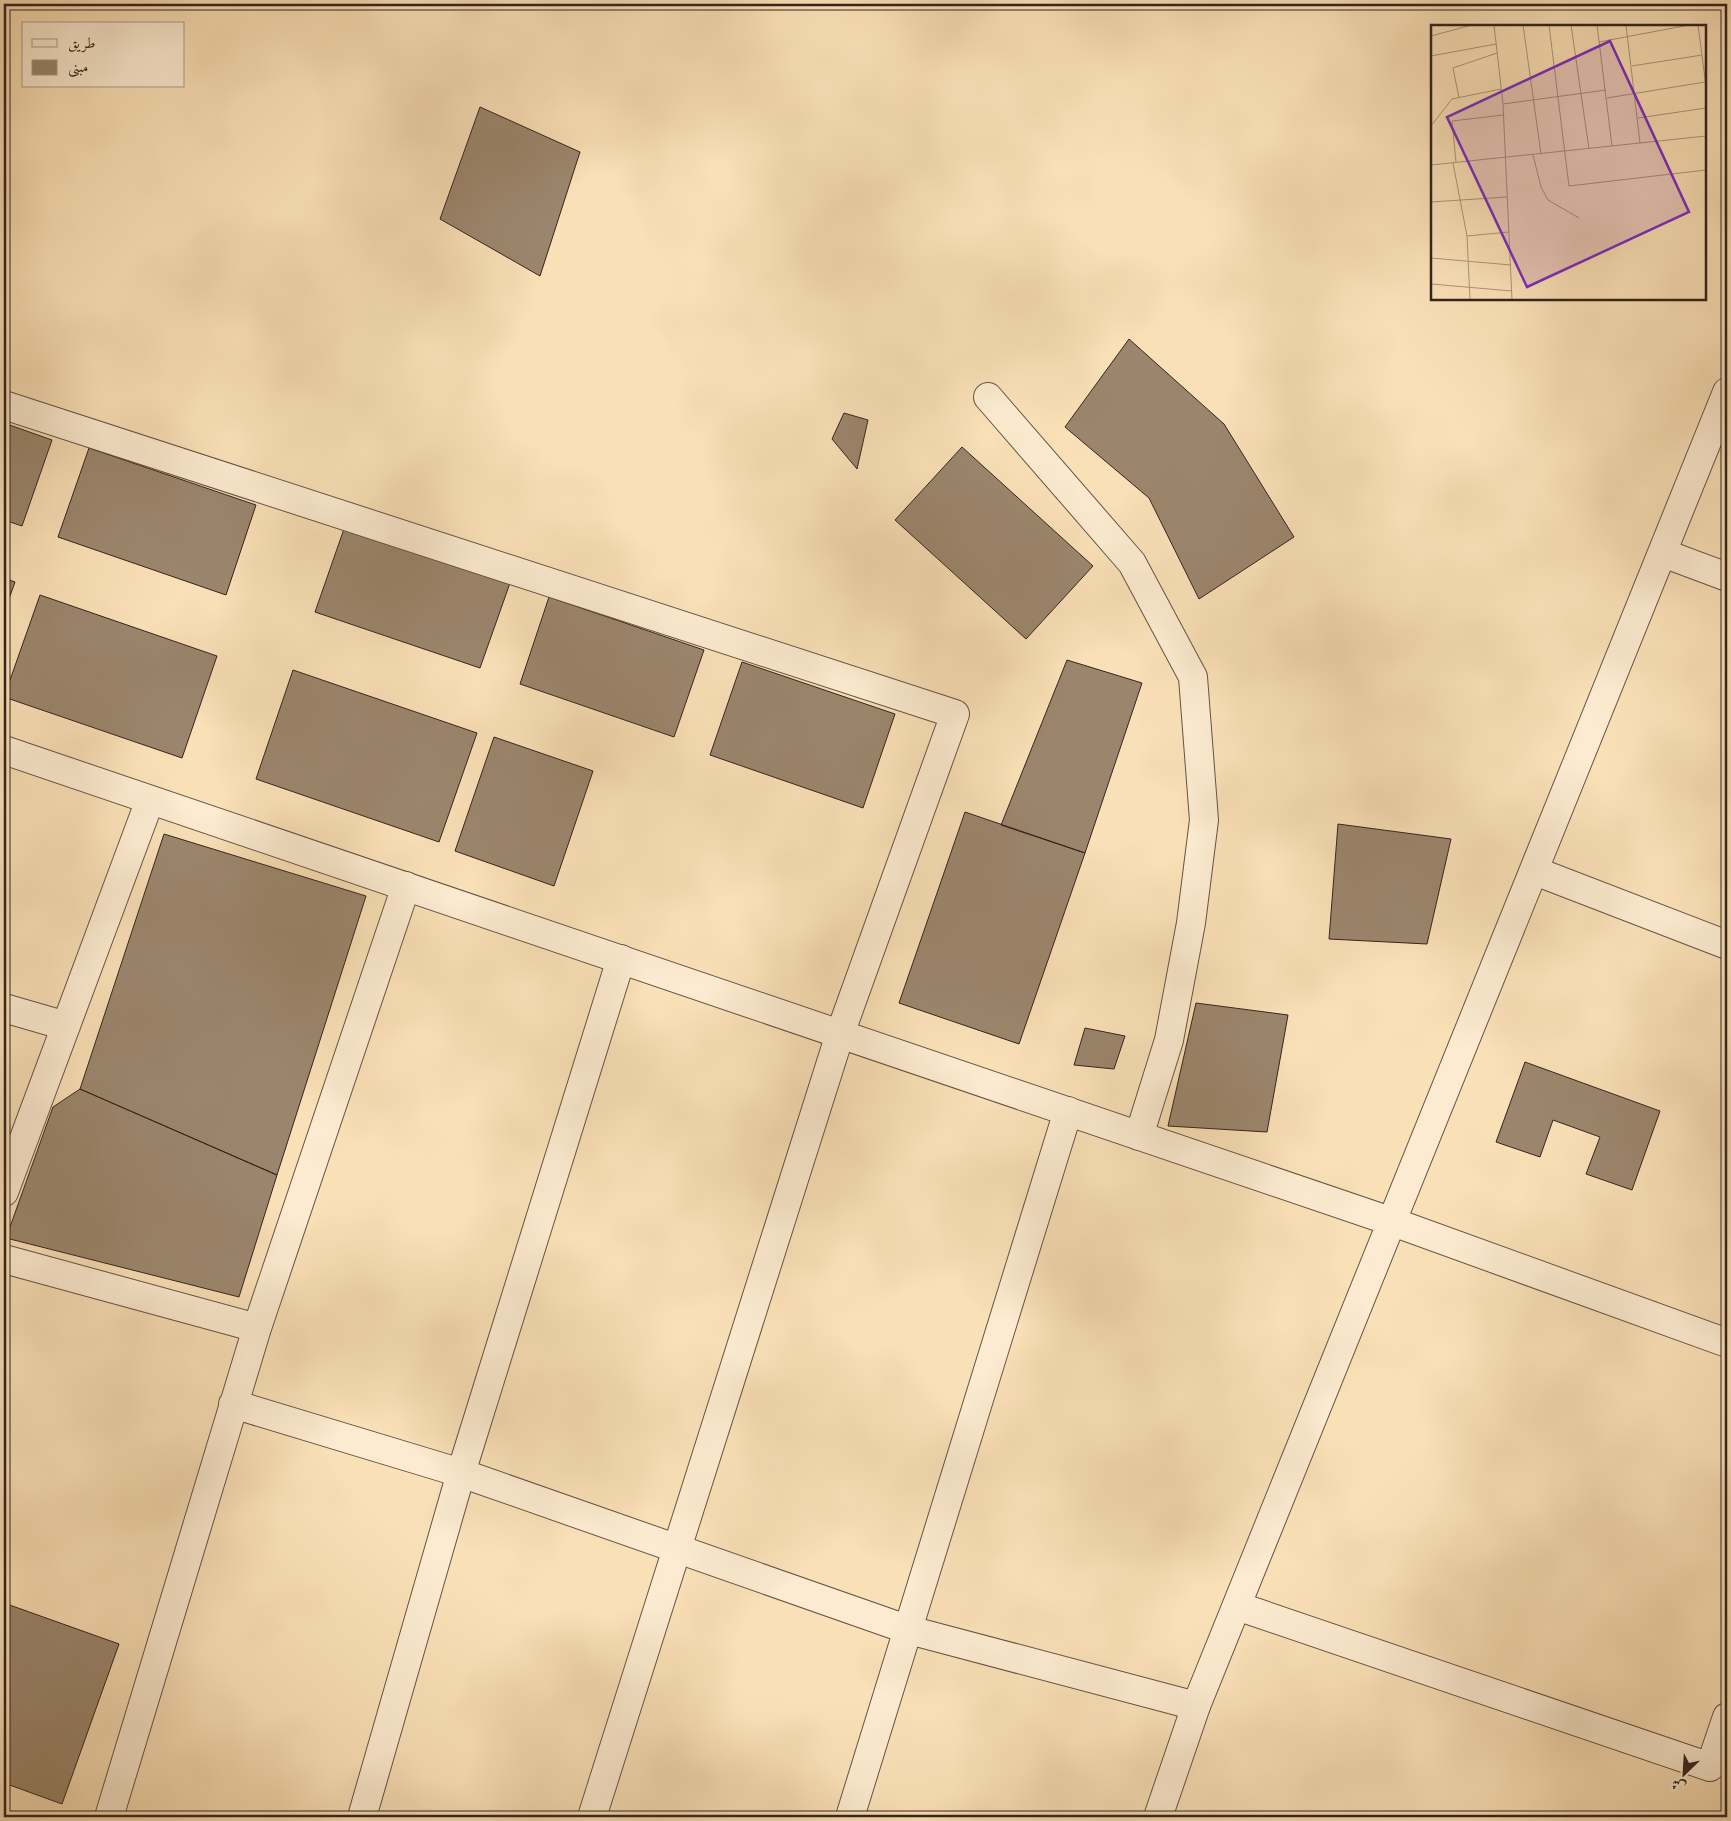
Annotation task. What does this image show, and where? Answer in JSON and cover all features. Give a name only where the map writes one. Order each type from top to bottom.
[{"type":"street","points":[[1158,1817],[1196,1706],[1727,392]]},
{"type":"street","points":[[988,397],[1132,563],[1193,677],[1204,820],[1191,923],[1169,1040],[1138,1136]]},
{"type":"street","points":[[4,405],[954,714],[840,1034],[592,1817]]},
{"type":"street","points":[[1663,553],[1727,576]]},
{"type":"street","points":[[4,750],[1393,1222],[1727,1343]]},
{"type":"street","points":[[4,1192],[150,800]]},
{"type":"street","points":[[1535,871],[1727,945]]},
{"type":"street","points":[[109,1817],[257,1328],[406,886]]},
{"type":"street","points":[[362,1817],[462,1473],[621,960]]},
{"type":"street","points":[[4,1008],[66,1026]]},
{"type":"street","points":[[850,1817],[1068,1111]]},
{"type":"street","points":[[4,1259],[257,1328]]},
{"type":"street","points":[[234,1404],[462,1473],[909,1630],[1196,1706]]},
{"type":"street","points":[[1237,1606],[1710,1767],[1727,1717]]},
{"type":"building","points":[[480,107],[580,152],[540,276],[440,219]]},
{"type":"building","points":[[1129,339],[1224,424],[1294,537],[1199,599],[1149,498],[1065,427]]},
{"type":"building","points":[[844,413],[868,420],[857,469],[832,439]]},
{"type":"building","points":[[4,423],[52,440],[22,526],[4,520]]},
{"type":"building","points":[[962,447],[1093,566],[1026,639],[895,520]]},
{"type":"building","points":[[89,448],[256,505],[226,595],[58,537]]},
{"type":"building","points":[[345,526],[510,583],[480,668],[315,612]]},
{"type":"building","points":[[4,578],[15,582],[4,613]]},
{"type":"building","points":[[40,595],[217,656],[182,758],[4,697]]},
{"type":"building","points":[[549,597],[704,650],[674,737],[520,684]]},
{"type":"building","points":[[1067,660],[1142,683],[1085,853],[1001,825]]},
{"type":"building","points":[[742,662],[895,714],[863,808],[710,755]]},
{"type":"building","points":[[293,670],[477,733],[439,842],[256,779]]},
{"type":"building","points":[[494,737],[593,771],[554,886],[455,851]]},
{"type":"building","points":[[965,812],[1085,853],[1019,1044],[899,1003]]},
{"type":"building","points":[[1338,824],[1451,839],[1427,944],[1329,939]]},
{"type":"building","points":[[164,834],[366,896],[277,1175],[80,1089]]},
{"type":"building","points":[[1196,1003],[1288,1015],[1267,1132],[1168,1126]]},
{"type":"building","points":[[1085,1028],[1125,1036],[1114,1069],[1074,1065]]},
{"type":"building","points":[[1525,1062],[1660,1111],[1632,1190],[1586,1174],[1600,1137],[1553,1120],[1540,1157],[1496,1142]]},
{"type":"building","points":[[80,1089],[277,1175],[239,1297],[6,1238],[53,1107]]},
{"type":"building","points":[[4,1603],[119,1644],[62,1804],[4,1783]]}]
